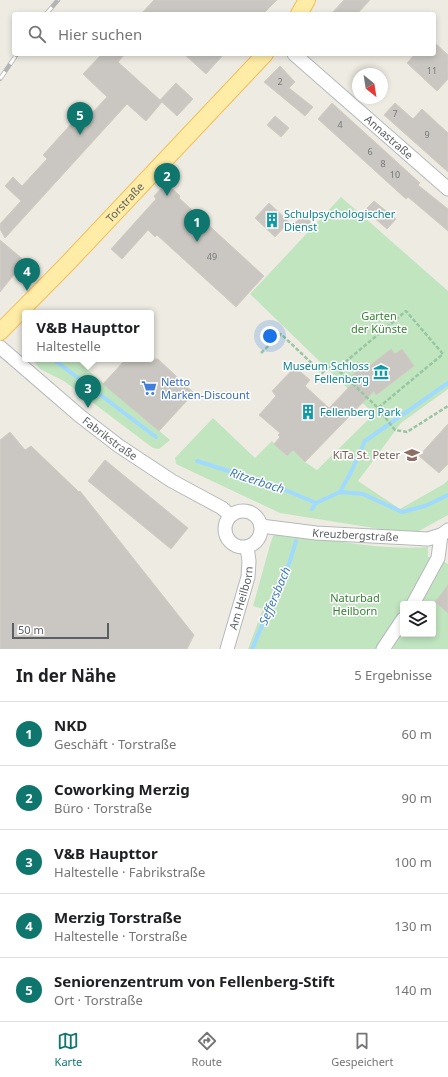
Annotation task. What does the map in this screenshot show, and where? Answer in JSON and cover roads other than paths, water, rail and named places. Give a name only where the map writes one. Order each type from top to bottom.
[{"type":"main road","points":[[300,12],[308,0]]},
{"type":"main road","name":"Torstraße","points":[[0,332],[66,265],[263,56]]},
{"type":"street","name":"Annastraße","points":[[296,56],[448,189]]},
{"type":"street","name":"Fabrikstraße","points":[[0,347],[80,416],[119,446],[172,481],[215,504],[230,515]]},
{"type":"street","points":[[239,511],[250,512],[256,516],[261,526],[260,537],[252,545],[247,547],[236,546],[228,539],[225,528],[230,515],[239,511]]},
{"type":"street","name":"Kreuzbergstraße","points":[[261,526],[316,532],[428,539],[445,532]]},
{"type":"street","points":[[415,601],[438,558],[445,532]]},
{"type":"street","name":"Am Heilborn","points":[[227,649],[248,577],[249,561],[247,547]]},
{"type":"street","points":[[383,649],[400,624]]},
{"type":"waterway","name":"Ritzerbach","points":[[57,362],[156,437]]},
{"type":"waterway","points":[[340,492],[365,441],[448,383]]},
{"type":"waterway","name":"Ritzerbach","points":[[197,461],[276,486],[316,503]]},
{"type":"waterway","name":"Seffersbach","points":[[312,509],[316,503],[340,492],[363,494],[402,512],[425,506],[448,495]]},
{"type":"waterway","name":"Seffersbach","points":[[252,649],[290,561],[296,541]]},
{"type":"railway","points":[[48,12],[58,0]]},
{"type":"railway","points":[[0,79],[16,56]]},
{"type":"place","name":"Seniorenzentrum von Fellenberg-Stift","points":[[80,135]]},
{"type":"place","name":"Coworking Merzig","points":[[167,196]]},
{"type":"place","name":"Schulpsychologischer Dienst","points":[[272,220]]},
{"type":"place","name":"NKD","points":[[197,242]]},
{"type":"place","name":"Merzig Torstraße","points":[[27,291]]},
{"type":"place","name":"Museum Schloss Fellenberg","points":[[381,372]]},
{"type":"place","name":"Netto Marken-Discount","points":[[149,388]]},
{"type":"place","name":"V&B Haupttor","points":[[88,408]]},
{"type":"place","name":"Fellenberg Park","points":[[308,412]]},
{"type":"place","name":"KiTa St. Peter","points":[[412,455]]},
{"type":"park label","name":"Garten der Künste","points":[[379,322]]},
{"type":"park label","name":"Naturbad Heilborn","points":[[355,604]]}]
